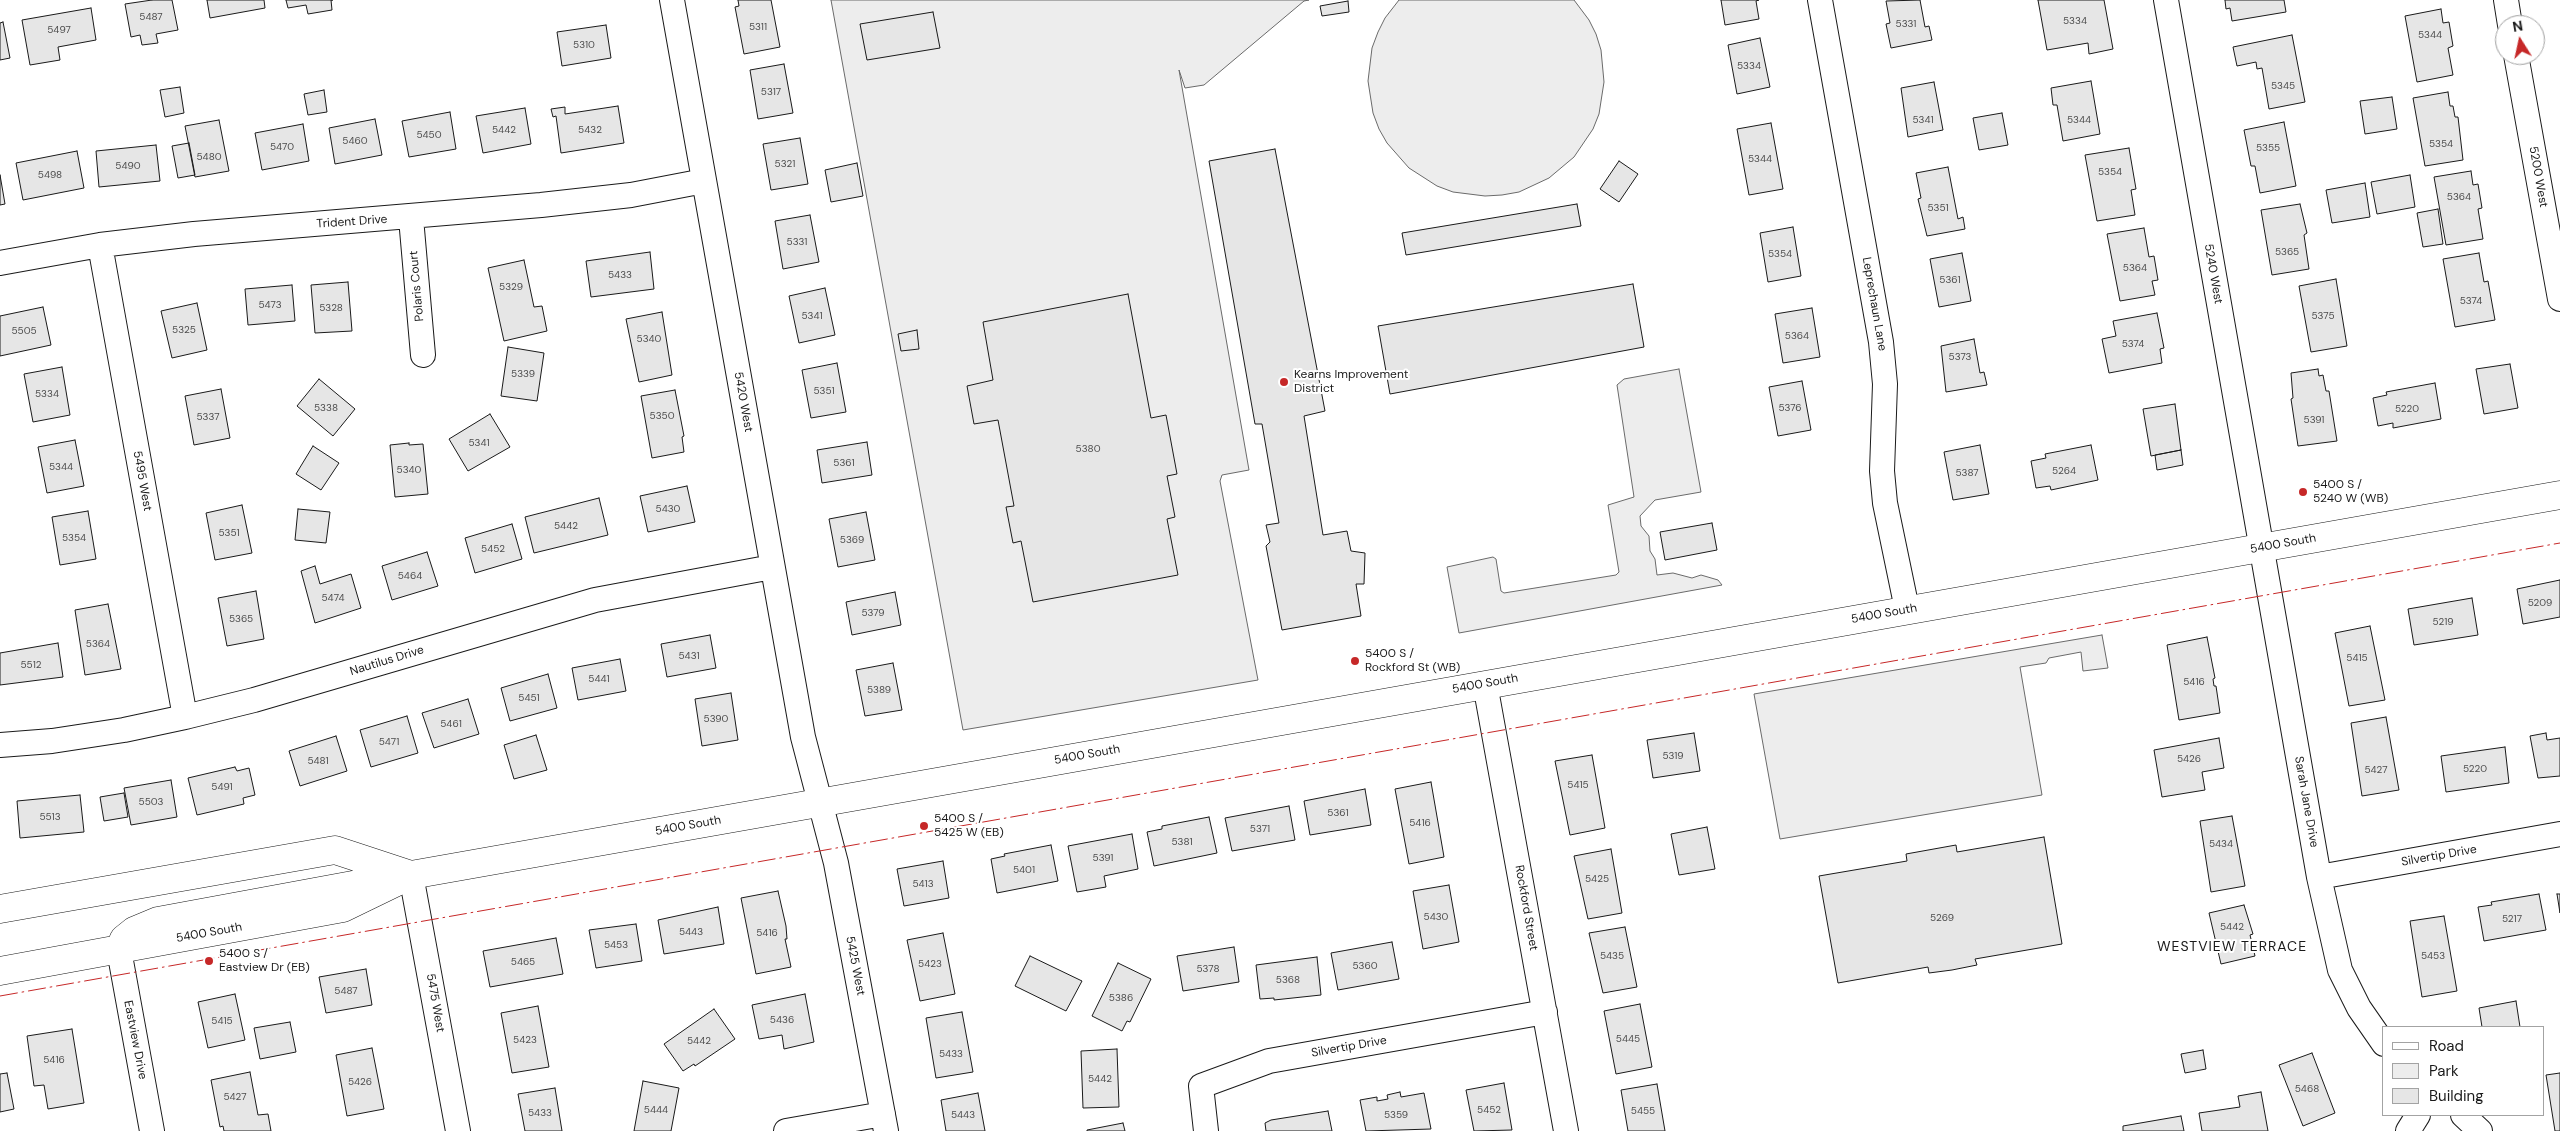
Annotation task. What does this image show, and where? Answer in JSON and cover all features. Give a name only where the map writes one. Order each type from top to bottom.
[{"type":"main road","name":"5400 South","points":[[0,971],[343,908],[411,875],[2560,495]]},
{"type":"main road","name":"5400 South","points":[[0,909],[335,850],[411,875]]},
{"type":"street","name":"5420 West","points":[[672,0],[802,736],[820,802]]},
{"type":"street","name":"Leprechaun Lane","points":[[1820,0],[1881,342],[1885,384],[1883,479],[1885,503],[1907,610]]},
{"type":"street","name":"5240 West","points":[[2166,0],[2261,548]]},
{"type":"street","points":[[2506,0],[2508,15]]},
{"type":"street","name":"5200 West","points":[[2518,65],[2560,299]]},
{"type":"street","name":"Trident Drive","points":[[0,263],[100,245],[194,234],[411,218],[631,195],[704,181]]},
{"type":"street","name":"Polaris Court","points":[[411,218],[423,355]]},
{"type":"street","name":"5495 West","points":[[100,245],[184,718]]},
{"type":"street","name":"Sarah Jane Drive","points":[[2261,548],[2319,878],[2340,970],[2359,1008],[2382,1041]]},
{"type":"street","name":"Nautilus Drive","points":[[0,745],[52,741],[124,730],[184,718],[254,700],[595,600],[772,568]]},
{"type":"street","name":"Rockford Street","points":[[1485,684],[1566,1131]]},
{"type":"street","name":"5425 West","points":[[820,802],[836,863],[884,1122]]},
{"type":"street","name":"Silvertip Drive","points":[[2319,878],[2560,834]]},
{"type":"street","name":"5475 West","points":[[411,875],[458,1131]]},
{"type":"street","name":"Eastview Drive","points":[[119,950],[152,1131]]},
{"type":"street","name":"Silvertip Drive","points":[[1206,1131],[1201,1086],[1269,1061],[1545,1012]]},
{"type":"street","points":[[2408,1131],[2417,1116]]},
{"type":"street","points":[[2464,1116],[2480,1131]]},
{"type":"street","points":[[786,1131],[884,1122]]},
{"type":"green space","points":[[831,0],[1309,0],[1304,1],[1204,85],[1185,88],[1179,70],[1249,470],[1222,475],[1220,481],[1258,680],[963,730]]},
{"type":"green space","points":[[1399,0],[1574,0],[1589,20],[1596,34],[1601,50],[1604,82],[1599,114],[1593,129],[1574,157],[1549,178],[1519,192],[1502,195],[1485,196],[1453,192],[1437,186],[1409,168],[1387,143],[1379,129],[1373,113],[1368,81],[1372,48],[1378,32],[1385,18]]},
{"type":"green space","points":[[1679,369],[1701,492],[1655,500],[1640,516],[1641,526],[1649,536],[1650,551],[1655,559],[1657,575],[1673,573],[1692,578],[1701,575],[1718,580],[1722,585],[1459,633],[1447,567],[1493,557],[1496,559],[1501,591],[1504,593],[1616,575],[1619,572],[1608,505],[1634,497],[1617,385],[1624,379]]},
{"type":"green space","points":[[2102,635],[2108,668],[2083,671],[2081,652],[2049,658],[2046,663],[2020,667],[2042,795],[1780,839],[1754,694]]},
{"type":"building","points":[[152,0],[172,0],[178,30],[156,34],[158,43],[142,45],[140,35],[131,37],[125,4]]},
{"type":"building","points":[[207,0],[264,0],[265,8],[210,18]]},
{"type":"building","points":[[286,0],[331,0],[332,10],[308,14],[306,5],[288,8]]},
{"type":"building","points":[[738,0],[771,0],[780,47],[744,54],[735,7],[739,6]]},
{"type":"building","points":[[1721,0],[1759,0],[1756,1],[1759,19],[1725,25]]},
{"type":"building","points":[[1920,0],[1925,27],[1929,26],[1932,40],[1891,48],[1886,24],[1890,23],[1886,1]]},
{"type":"building","points":[[2038,0],[2104,0],[2113,49],[2089,54],[2088,43],[2047,50]]},
{"type":"building","points":[[2225,0],[2284,0],[2286,12],[2232,21],[2230,8],[2226,9]]},
{"type":"building","points":[[1348,1],[1349,12],[1322,16],[1320,6]]},
{"type":"building","points":[[91,8],[96,40],[58,47],[60,60],[30,65],[22,20]]},
{"type":"building","points":[[2441,9],[2443,23],[2449,22],[2453,46],[2448,48],[2453,75],[2417,82],[2405,16]]},
{"type":"building","points":[[933,12],[940,48],[867,60],[860,24]]},
{"type":"building","points":[[3,22],[10,58],[0,60],[0,23]]},
{"type":"building","points":[[606,25],[611,58],[562,66],[557,32]]},
{"type":"building","points":[[2292,35],[2305,102],[2269,109],[2262,68],[2257,69],[2256,62],[2237,66],[2233,47]]},
{"type":"building","points":[[1760,38],[1770,87],[1737,94],[1728,45]]},
{"type":"building","points":[[784,64],[793,113],[758,119],[750,70]]},
{"type":"building","points":[[2091,81],[2100,134],[2063,141],[2057,105],[2053,105],[2051,88]]},
{"type":"building","points":[[1934,82],[1943,130],[1908,137],[1901,88]]},
{"type":"building","points":[[180,87],[184,113],[165,117],[160,90]]},
{"type":"building","points":[[324,90],[327,112],[308,115],[304,94]]},
{"type":"building","points":[[2448,92],[2450,106],[2453,106],[2455,117],[2458,117],[2463,160],[2425,166],[2413,98]]},
{"type":"building","points":[[2392,97],[2397,129],[2365,134],[2360,101]]},
{"type":"building","points":[[618,106],[624,143],[561,153],[556,116],[553,117],[551,109],[565,107],[565,114]]},
{"type":"building","points":[[525,108],[531,144],[483,153],[476,116]]},
{"type":"building","points":[[450,112],[456,149],[409,157],[402,121]]},
{"type":"building","points":[[2002,113],[2008,145],[1979,150],[1973,118]]},
{"type":"building","points":[[375,119],[382,155],[335,164],[329,128]]},
{"type":"building","points":[[219,120],[229,171],[195,177],[185,126]]},
{"type":"building","points":[[2284,122],[2296,186],[2260,193],[2255,166],[2251,166],[2244,130]]},
{"type":"building","points":[[1771,123],[1783,189],[1749,195],[1737,129]]},
{"type":"building","points":[[303,124],[309,161],[262,170],[255,133]]},
{"type":"building","points":[[800,138],[808,184],[771,190],[763,144]]},
{"type":"building","points":[[189,143],[195,175],[178,178],[172,146]]},
{"type":"building","points":[[156,145],[160,181],[99,187],[96,151]]},
{"type":"building","points":[[2129,148],[2136,189],[2131,190],[2135,215],[2097,221],[2085,155]]},
{"type":"building","name":"Kearns Improvement District","points":[[1275,149],[1325,411],[1304,416],[1323,535],[1347,531],[1351,551],[1365,553],[1364,584],[1356,584],[1361,616],[1282,630],[1266,546],[1270,542],[1266,525],[1279,523],[1262,424],[1255,424],[1209,161]]},
{"type":"building","points":[[77,151],[84,188],[23,200],[16,163]]},
{"type":"building","points":[[1619,161],[1638,174],[1619,202],[1600,189]]},
{"type":"building","points":[[857,163],[863,196],[831,202],[825,170]]},
{"type":"building","points":[[1948,167],[1958,219],[1963,217],[1965,229],[1927,236],[1918,199],[1921,198],[1916,173]]},
{"type":"building","points":[[2471,171],[2473,185],[2478,184],[2482,208],[2478,209],[2483,239],[2446,245],[2434,177]]},
{"type":"building","points":[[0,175],[5,204],[0,205]]},
{"type":"building","points":[[2410,175],[2415,207],[2377,214],[2371,182]]},
{"type":"building","points":[[2365,183],[2370,217],[2332,223],[2326,190]]},
{"type":"building","points":[[1577,204],[1581,226],[1406,255],[1402,233]]},
{"type":"building","points":[[2300,204],[2307,233],[2304,235],[2309,269],[2272,275],[2261,210]]},
{"type":"building","points":[[2438,209],[2443,244],[2423,247],[2417,213]]},
{"type":"building","points":[[810,215],[819,262],[783,269],[775,221]]},
{"type":"building","points":[[1793,227],[1801,276],[1768,282],[1760,233]]},
{"type":"building","points":[[2144,228],[2149,257],[2154,256],[2158,280],[2152,281],[2155,295],[2120,301],[2107,234]]},
{"type":"building","points":[[650,252],[654,289],[591,297],[586,261]]},
{"type":"building","points":[[1962,253],[1971,301],[1939,307],[1930,259]]},
{"type":"building","points":[[2479,253],[2484,282],[2488,281],[2495,320],[2455,327],[2443,259]]},
{"type":"building","points":[[524,260],[534,307],[542,306],[547,331],[504,341],[488,268]]},
{"type":"building","points":[[2336,279],[2347,346],[2311,352],[2299,286]]},
{"type":"building","points":[[348,282],[352,331],[315,333],[311,285]]},
{"type":"building","points":[[1633,284],[1644,347],[1390,394],[1378,326]]},
{"type":"building","points":[[292,285],[295,321],[248,325],[245,289]]},
{"type":"building","points":[[825,288],[835,335],[799,343],[789,296]]},
{"type":"building","points":[[1128,294],[1151,418],[1166,415],[1177,474],[1167,476],[1175,517],[1167,519],[1178,575],[1033,602],[1021,541],[1013,543],[1006,507],[1014,506],[998,420],[974,424],[967,386],[993,380],[983,322]]},
{"type":"building","points":[[197,303],[207,350],[172,358],[161,311]]},
{"type":"building","points":[[43,307],[51,345],[0,356],[0,316]]},
{"type":"building","points":[[1812,308],[1820,357],[1783,363],[1775,314]]},
{"type":"building","points":[[662,312],[672,375],[639,382],[626,319]]},
{"type":"building","points":[[2157,313],[2164,348],[2160,349],[2162,363],[2109,373],[2102,339],[2116,336],[2113,321]]},
{"type":"building","points":[[917,330],[919,349],[901,351],[898,334]]},
{"type":"building","points":[[1974,339],[1980,373],[1984,372],[1987,385],[1946,392],[1941,346]]},
{"type":"building","points":[[508,347],[544,353],[537,401],[501,396]]},
{"type":"building","points":[[837,363],[846,412],[811,418],[802,370]]},
{"type":"building","points":[[2510,364],[2518,408],[2484,414],[2476,369]]},
{"type":"building","points":[[62,367],[70,415],[33,422],[24,374]]},
{"type":"building","points":[[2318,369],[2319,376],[2323,375],[2326,391],[2329,391],[2337,441],[2298,446],[2291,399],[2293,398],[2291,373]]},
{"type":"building","points":[[319,379],[355,409],[333,436],[297,406]]},
{"type":"building","points":[[1802,381],[1811,430],[1778,436],[1769,387]]},
{"type":"building","points":[[2435,383],[2441,419],[2393,428],[2393,423],[2378,426],[2373,398],[2387,395],[2386,392]]},
{"type":"building","points":[[221,389],[230,438],[194,445],[185,396]]},
{"type":"building","points":[[675,390],[684,436],[682,437],[684,452],[652,458],[641,396]]},
{"type":"building","points":[[2175,404],[2181,450],[2151,456],[2143,409]]},
{"type":"building","points":[[490,414],[510,447],[468,471],[449,439]]},
{"type":"building","points":[[75,440],[84,486],[47,493],[38,447]]},
{"type":"building","points":[[867,442],[872,475],[822,483],[817,450]]},
{"type":"building","points":[[409,443],[409,445],[423,444],[428,494],[395,497],[390,445]]},
{"type":"building","points":[[1980,445],[1989,494],[1953,500],[1944,452]]},
{"type":"building","points":[[2091,445],[2098,480],[2051,490],[2050,486],[2036,488],[2031,461],[2046,458],[2045,454]]},
{"type":"building","points":[[313,446],[339,463],[321,490],[296,474]]},
{"type":"building","points":[[2181,450],[2183,465],[2157,470],[2155,455]]},
{"type":"building","points":[[687,486],[695,522],[648,532],[640,496]]},
{"type":"building","points":[[599,498],[608,535],[534,553],[525,517]]},
{"type":"building","points":[[242,505],[252,553],[215,560],[206,513]]},
{"type":"building","points":[[298,509],[330,512],[326,543],[295,540]]},
{"type":"building","points":[[88,511],[96,559],[60,565],[52,517]]},
{"type":"building","points":[[866,512],[875,560],[838,567],[829,519]]},
{"type":"building","points":[[1712,523],[1717,550],[1665,560],[1660,532]]},
{"type":"building","points":[[512,524],[522,559],[475,573],[465,538]]},
{"type":"building","points":[[427,552],[438,586],[392,600],[382,566]]},
{"type":"building","points":[[315,566],[320,584],[351,574],[361,608],[315,623],[301,571]]},
{"type":"building","points":[[2560,580],[2560,617],[2523,624],[2517,589]]},
{"type":"building","points":[[256,591],[264,639],[227,646],[218,598]]},
{"type":"building","points":[[895,592],[901,625],[852,635],[846,602]]},
{"type":"building","points":[[2472,598],[2478,635],[2414,645],[2408,609]]},
{"type":"building","points":[[108,604],[121,669],[85,675],[75,610]]},
{"type":"building","points":[[2370,626],[2385,700],[2349,706],[2335,633]]},
{"type":"building","points":[[710,635],[716,668],[667,677],[661,644]]},
{"type":"building","points":[[2207,637],[2220,713],[2179,720],[2167,645]]},
{"type":"building","points":[[58,643],[63,677],[0,685],[0,653]]},
{"type":"building","points":[[620,659],[626,691],[578,700],[572,668]]},
{"type":"building","points":[[893,663],[902,710],[865,716],[856,670]]},
{"type":"building","points":[[548,674],[557,708],[510,721],[501,688]]},
{"type":"building","points":[[731,693],[738,740],[702,746],[695,699]]},
{"type":"building","points":[[468,699],[479,734],[434,748],[422,713]]},
{"type":"building","points":[[407,716],[418,753],[371,767],[360,730]]},
{"type":"building","points":[[2386,717],[2399,790],[2362,796],[2351,723]]},
{"type":"building","points":[[1694,733],[1700,771],[1653,778],[1647,740]]},
{"type":"building","points":[[2546,733],[2547,740],[2560,738],[2560,776],[2538,778],[2530,736]]},
{"type":"building","points":[[536,735],[547,770],[514,779],[504,745]]},
{"type":"building","points":[[336,736],[347,771],[300,786],[289,751]]},
{"type":"building","points":[[2219,738],[2224,768],[2202,772],[2205,790],[2162,797],[2154,750]]},
{"type":"building","points":[[2505,747],[2509,783],[2446,792],[2441,756]]},
{"type":"building","points":[[1592,755],[1605,828],[1570,835],[1555,761]]},
{"type":"building","points":[[235,767],[237,771],[249,768],[255,795],[243,798],[244,804],[197,815],[188,778]]},
{"type":"building","points":[[171,780],[177,817],[131,825],[124,788]]},
{"type":"building","points":[[1431,782],[1444,857],[1409,864],[1395,789]]},
{"type":"building","points":[[1365,789],[1371,825],[1310,835],[1304,801]]},
{"type":"building","points":[[124,793],[128,817],[104,821],[100,797]]},
{"type":"building","points":[[80,795],[84,832],[20,838],[17,801]]},
{"type":"building","points":[[1289,806],[1295,840],[1232,851],[1225,818]]},
{"type":"building","points":[[2232,816],[2245,886],[2211,892],[2200,821]]},
{"type":"building","points":[[1209,817],[1217,853],[1154,866],[1147,832],[1162,829],[1162,826]]},
{"type":"building","points":[[1707,827],[1715,869],[1679,875],[1671,834]]},
{"type":"building","points":[[1132,834],[1138,869],[1104,876],[1106,887],[1077,892],[1068,846]]},
{"type":"building","points":[[2044,837],[2062,944],[1975,959],[1977,965],[1952,970],[1929,973],[1928,967],[1838,983],[1819,876],[1907,861],[1906,854],[1956,845],[1957,852]]},
{"type":"building","points":[[1051,845],[1058,881],[997,893],[991,859],[1005,856],[1004,854]]},
{"type":"building","points":[[1611,849],[1622,913],[1588,919],[1574,856]]},
{"type":"building","points":[[943,861],[949,898],[904,906],[897,869]]},
{"type":"building","points":[[1449,885],[1459,942],[1423,949],[1413,891]]},
{"type":"building","points":[[778,891],[786,926],[787,939],[785,939],[791,967],[756,974],[741,898]]},
{"type":"building","points":[[2539,894],[2546,930],[2484,941],[2478,907],[2492,905],[2491,902]]},
{"type":"building","points":[[2557,894],[2560,894],[2560,913]]},
{"type":"building","points":[[2244,905],[2253,934],[2250,935],[2255,956],[2221,964],[2209,913]]},
{"type":"building","points":[[718,907],[724,944],[664,954],[658,920]]},
{"type":"building","points":[[2444,916],[2457,991],[2422,997],[2410,921]]},
{"type":"building","points":[[636,924],[642,961],[596,968],[589,930]]},
{"type":"building","points":[[1625,927],[1637,987],[1603,993],[1589,933]]},
{"type":"building","points":[[943,933],[955,994],[920,1001],[907,940]]},
{"type":"building","points":[[556,938],[563,974],[490,987],[483,951]]},
{"type":"building","points":[[1392,942],[1399,979],[1338,990],[1331,953]]},
{"type":"building","points":[[1234,947],[1239,982],[1183,991],[1177,956]]},
{"type":"building","points":[[1030,956],[1082,981],[1066,1011],[1015,986]]},
{"type":"building","points":[[1317,957],[1321,995],[1274,1000],[1274,998],[1260,999],[1256,965]]},
{"type":"building","points":[[1118,963],[1151,979],[1130,1022],[1127,1021],[1122,1031],[1092,1016]]},
{"type":"building","points":[[366,969],[372,1005],[326,1013],[319,977]]},
{"type":"building","points":[[235,994],[245,1040],[208,1048],[198,1002]]},
{"type":"building","points":[[805,994],[814,1042],[784,1049],[782,1035],[759,1039],[752,1005]]},
{"type":"building","points":[[2516,1001],[2520,1026],[2482,1026],[2479,1008]]},
{"type":"building","points":[[1640,1004],[1652,1067],[1616,1074],[1604,1011]]},
{"type":"building","points":[[538,1006],[549,1067],[512,1073],[501,1013]]},
{"type":"building","points":[[714,1009],[735,1039],[695,1066],[694,1064],[683,1071],[664,1044]]},
{"type":"building","points":[[962,1012],[973,1072],[936,1078],[926,1018]]},
{"type":"building","points":[[290,1022],[296,1052],[260,1059],[254,1028]]},
{"type":"building","points":[[72,1029],[84,1103],[48,1109],[44,1085],[34,1086],[27,1036]]},
{"type":"building","points":[[372,1048],[384,1109],[347,1116],[336,1055]]},
{"type":"building","points":[[1117,1049],[1119,1107],[1083,1108],[1081,1051]]},
{"type":"building","points":[[2203,1050],[2206,1069],[2185,1073],[2181,1054]]},
{"type":"building","points":[[2312,1053],[2335,1113],[2303,1126],[2279,1065]]},
{"type":"building","points":[[250,1072],[258,1115],[268,1114],[271,1131],[224,1131],[223,1126],[220,1127],[211,1080]]},
{"type":"building","points":[[7,1073],[14,1109],[0,1112],[0,1074]]},
{"type":"building","points":[[2560,1073],[2560,1131],[2555,1131],[2546,1075]]},
{"type":"building","points":[[643,1081],[679,1088],[671,1131],[634,1131]]},
{"type":"building","points":[[1504,1083],[1512,1130],[1474,1131],[1466,1090]]},
{"type":"building","points":[[1657,1084],[1665,1131],[1628,1131],[1621,1090]]},
{"type":"building","points":[[555,1088],[562,1131],[525,1131],[518,1094]]},
{"type":"building","points":[[1400,1092],[1401,1097],[1424,1093],[1431,1129],[1366,1131],[1360,1100],[1377,1097],[1377,1101],[1388,1099],[1387,1095]]},
{"type":"building","points":[[2261,1092],[2268,1131],[2202,1131],[2199,1113],[2240,1107],[2238,1096]]},
{"type":"building","points":[[978,1093],[985,1131],[946,1131],[941,1100]]},
{"type":"building","points":[[1328,1111],[1332,1131],[1266,1131],[1265,1123],[1271,1120]]},
{"type":"building","points":[[2181,1116],[2184,1131],[2123,1131],[2123,1126]]},
{"type":"building","points":[[1123,1123],[1125,1131],[1087,1131],[1087,1130]]},
{"type":"power","points":[[0,996],[2560,543]]},
{"type":"place","name":"Kearns Improvement District","points":[[1284,382]]},
{"type":"place","name":"5400 S / 5240 W (WB)","points":[[2303,492]]},
{"type":"place","name":"5400 S / Rockford St (WB)","points":[[1355,661]]},
{"type":"place","name":"5400 S / 5425 W (EB)","points":[[924,826]]},
{"type":"place","name":"5400 S / Eastview Dr (EB)","points":[[209,961]]},
{"type":"district","name":"WESTVIEW TERRACE","points":[[2232,947]]}]
